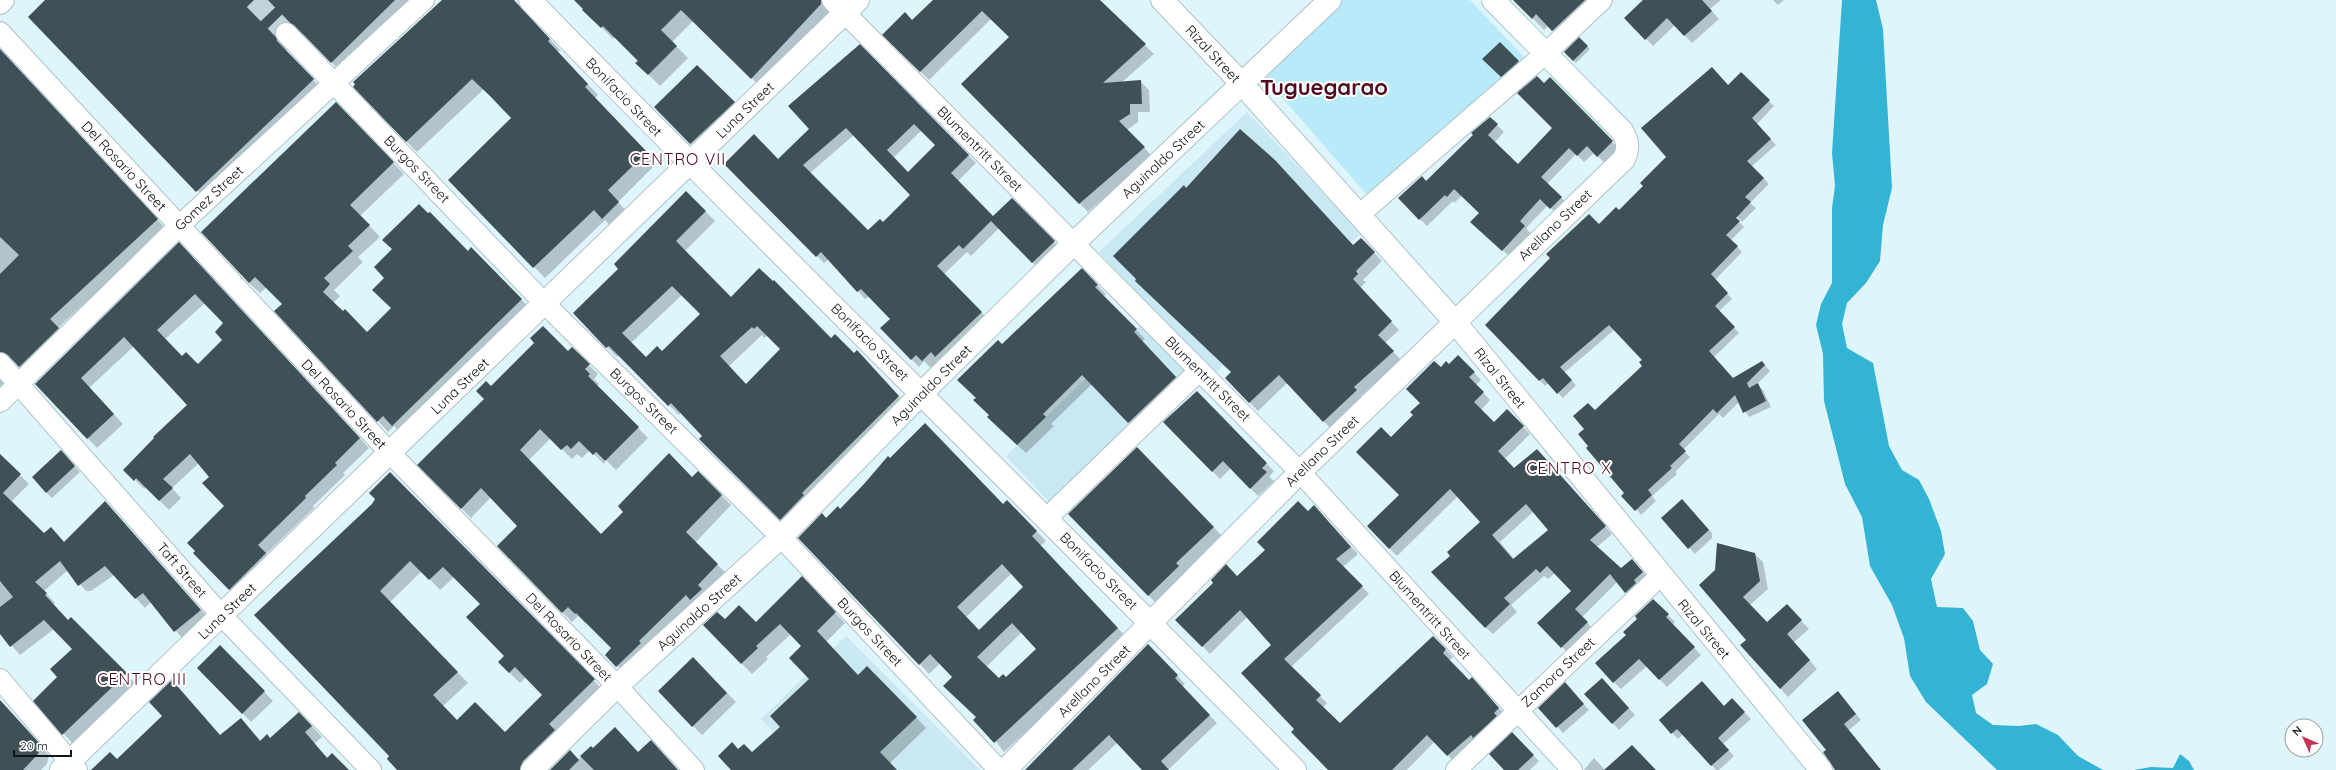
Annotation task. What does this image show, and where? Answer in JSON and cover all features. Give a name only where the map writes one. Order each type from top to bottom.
[{"type":"street","points":[[0,4],[4,0]]},
{"type":"street","name":"Gomez Street","points":[[0,402],[179,226],[424,0]]},
{"type":"street","name":"Bonifacio Street","points":[[530,0],[690,164],[1152,623],[1295,770]]},
{"type":"street","name":"Rizal Street","points":[[1162,0],[1242,84],[1455,322],[1660,576],[1821,770]]},
{"type":"street","name":"Aguinaldo Street","points":[[532,770],[617,686],[781,537],[922,393],[1074,243],[1330,0]]},
{"type":"street","points":[[1493,0],[1546,53]]},
{"type":"street","points":[[1359,215],[1546,53],[1602,0]]},
{"type":"street","name":"Luna Street","points":[[69,767],[222,616],[690,164],[844,4]]},
{"type":"street","name":"Blumentritt Street","points":[[844,4],[1074,243],[1300,472],[1572,770]]},
{"type":"street","name":"Del Rosario Street","points":[[0,32],[390,453],[617,686],[694,770]]},
{"type":"street","name":"Burgos Street","points":[[286,33],[545,304],[781,537],[999,770]]},
{"type":"street","name":"Arellano Street","points":[[1005,770],[1300,472],[1624,159],[1628,146],[1627,139],[1622,131],[1546,53]]},
{"type":"street","name":"Taft Street","points":[[0,363],[222,616],[370,770]]},
{"type":"street","points":[[1046,519],[1199,371]]},
{"type":"street","name":"Zamora Street","points":[[1456,770],[1517,710],[1660,576]]},
{"type":"street","points":[[0,679],[69,767]]},
{"type":"shaded area","points":[[1343,0],[1470,0],[1526,59],[1368,196],[1264,77]]},
{"type":"shaded area","points":[[1247,112],[1361,233],[1214,374],[1099,252]]},
{"type":"shaded area","points":[[1141,325],[1189,375],[1053,506],[1006,456]]},
{"type":"shaded area","points":[[846,636],[980,770],[810,770],[761,719]]},
{"type":"water","points":[[1842,0],[1876,0],[1883,29],[1892,188],[1883,225],[1880,261],[1866,283],[1847,303],[1842,324],[1847,348],[1873,363],[1889,446],[1902,470],[1919,480],[1929,499],[1941,531],[1945,554],[1931,579],[1937,607],[1963,608],[1973,621],[1980,650],[1993,664],[1987,684],[1972,695],[1976,713],[1993,725],[2019,726],[2036,724],[2058,735],[2078,756],[2103,770],[1997,770],[1926,702],[1910,676],[1904,638],[1892,605],[1870,566],[1862,517],[1845,484],[1824,401],[1823,354],[1816,325],[1821,304],[1832,283],[1832,208],[1835,186],[1832,153]]},
{"type":"water","points":[[2180,754],[2189,761],[2194,770],[2134,770],[2151,767],[2173,768]]},
{"type":"building","points":[[45,0],[395,0],[331,63],[294,25],[284,22],[278,25],[275,30],[277,41],[314,79],[196,192],[28,17]]},
{"type":"building","points":[[442,0],[514,0],[550,39],[548,41],[588,84],[585,87],[647,152],[608,190],[619,202],[602,219],[594,210],[533,268],[448,180],[511,118],[490,96],[472,79],[406,142],[353,87],[355,84],[353,82]]},
{"type":"building","points":[[574,0],[821,0],[821,4],[751,79],[681,10],[661,30],[677,46],[648,75],[635,63],[638,61],[603,26],[601,28],[582,10],[583,9]]},
{"type":"building","points":[[933,0],[1100,0],[1146,44],[1103,83],[1141,80],[1142,104],[1130,104],[1130,114],[1119,121],[1145,147],[1079,204],[961,84],[1009,37],[982,11],[920,72],[882,35],[905,12],[912,20]]},
{"type":"building","points":[[1513,0],[1585,0],[1552,31],[1536,14],[1532,19]]},
{"type":"building","points":[[1643,0],[1702,0],[1712,11],[1684,36],[1667,18],[1645,40],[1624,18]]},
{"type":"building","points":[[1579,37],[1588,46],[1573,61],[1564,52]]},
{"type":"building","points":[[1500,42],[1519,61],[1501,77],[1482,59]]},
{"type":"building","points":[[860,44],[969,155],[951,173],[993,216],[1012,198],[1055,241],[1032,263],[991,221],[963,249],[959,245],[937,266],[982,312],[935,357],[931,352],[922,361],[916,355],[911,360],[880,328],[890,319],[861,289],[857,292],[821,252],[816,257],[724,164],[754,134],[778,159],[809,129],[788,106]],"holes":[[[914,124],[935,145],[908,172],[887,150]],[[846,128],[910,195],[883,222],[880,219],[868,230],[803,165]]]},
{"type":"building","points":[[0,49],[158,219],[50,319],[59,328],[19,367],[8,355],[0,352],[0,274],[19,255],[0,237]]},
{"type":"building","points":[[697,65],[735,102],[690,144],[654,107]]},
{"type":"building","points":[[1712,67],[1728,85],[1741,72],[1770,100],[1752,118],[1771,139],[1747,161],[1764,178],[1745,197],[1751,202],[1736,218],[1740,221],[1726,235],[1738,246],[1711,274],[1728,293],[1715,306],[1735,327],[1709,351],[1733,378],[1762,361],[1765,365],[1747,383],[1749,388],[1758,383],[1766,401],[1743,413],[1735,395],[1717,413],[1713,409],[1679,444],[1686,451],[1670,466],[1672,468],[1648,490],[1652,495],[1635,511],[1621,496],[1624,493],[1586,448],[1588,446],[1578,434],[1584,429],[1573,416],[1588,403],[1595,410],[1642,366],[1639,362],[1642,360],[1609,325],[1560,367],[1572,380],[1557,394],[1543,378],[1539,381],[1485,325],[1550,258],[1546,254],[1589,214],[1599,224],[1616,207],[1619,210],[1643,186],[1640,183],[1666,157],[1641,128]]},
{"type":"building","points":[[1537,76],[1544,83],[1550,77],[1613,141],[1597,157],[1587,146],[1577,156],[1569,148],[1541,177],[1562,197],[1550,209],[1540,199],[1520,221],[1525,226],[1502,251],[1470,222],[1479,213],[1454,189],[1447,197],[1445,195],[1419,220],[1398,198],[1422,176],[1426,181],[1473,135],[1471,133],[1490,117],[1498,124],[1488,135],[1518,164],[1552,128],[1517,93]]},
{"type":"building","points":[[336,102],[394,162],[350,205],[370,225],[348,246],[353,251],[324,278],[330,284],[323,292],[343,311],[345,309],[367,332],[391,308],[372,290],[384,278],[374,267],[392,249],[382,240],[419,204],[428,213],[430,212],[468,251],[471,247],[522,299],[392,426],[383,416],[377,422],[274,311],[282,304],[255,277],[249,283],[201,232]]},
{"type":"building","points":[[1240,129],[1275,160],[1353,245],[1361,238],[1375,252],[1356,271],[1358,274],[1353,279],[1392,321],[1378,335],[1394,351],[1354,387],[1357,390],[1323,422],[1279,375],[1249,403],[1225,378],[1231,372],[1135,281],[1136,279],[1113,256],[1184,185],[1186,188]]},
{"type":"building","points":[[686,191],[706,211],[676,241],[731,297],[759,268],[773,281],[774,280],[831,338],[835,334],[854,353],[857,350],[899,396],[802,493],[804,495],[780,520],[699,439],[702,436],[671,403],[668,406],[609,346],[606,348],[573,313],[618,269],[614,264]],"holes":[[[672,286],[700,314],[662,351],[657,346],[646,357],[622,333]],[[757,326],[780,349],[746,384],[720,356],[752,327],[754,329]]]},
{"type":"building","points":[[179,242],[360,438],[335,463],[337,465],[305,496],[306,498],[258,545],[266,553],[229,590],[193,553],[195,551],[187,543],[224,506],[202,483],[209,477],[190,454],[163,479],[173,488],[159,501],[136,478],[134,481],[123,470],[154,438],[153,437],[187,405],[124,337],[81,378],[114,414],[87,439],[35,384]],"holes":[[[195,294],[223,323],[215,332],[222,340],[198,364],[186,352],[182,356],[157,330]]]},
{"type":"building","points":[[1082,268],[1098,285],[1095,287],[1137,329],[1134,332],[1176,377],[1128,423],[1082,375],[1043,414],[1046,417],[1017,445],[987,417],[989,415],[973,400],[976,398],[957,380],[998,340],[1002,344]]},
{"type":"building","points":[[543,326],[568,351],[572,347],[590,364],[585,369],[590,374],[588,376],[639,427],[605,461],[596,452],[593,455],[579,441],[571,449],[567,445],[561,450],[540,429],[520,450],[601,534],[623,512],[618,506],[669,453],[692,477],[698,471],[722,495],[686,532],[718,564],[698,585],[702,589],[690,600],[686,595],[639,641],[641,643],[616,667],[605,655],[611,648],[568,607],[562,613],[497,546],[517,526],[481,488],[461,509],[417,465],[484,399],[476,391],[486,381],[491,386],[534,343],[530,338]]},
{"type":"building","points":[[1458,355],[1475,372],[1469,377],[1484,392],[1474,402],[1494,422],[1507,409],[1524,426],[1498,451],[1514,468],[1537,449],[1606,526],[1590,540],[1621,568],[1632,559],[1643,572],[1634,580],[1636,583],[1625,593],[1610,574],[1575,609],[1588,622],[1561,648],[1537,623],[1571,591],[1547,566],[1540,573],[1536,569],[1504,598],[1510,604],[1485,628],[1431,572],[1450,556],[1447,552],[1480,522],[1450,489],[1389,549],[1367,526],[1399,495],[1356,452],[1381,427],[1391,437],[1413,415],[1410,412],[1420,403],[1406,389],[1434,361],[1441,367],[1446,361],[1449,364]],"holes":[[[1526,504],[1548,530],[1513,559],[1492,535]]]},
{"type":"building","points":[[1197,391],[1267,463],[1262,468],[1267,472],[1250,489],[1223,461],[1212,472],[1163,422]]},
{"type":"building","points":[[925,423],[1003,504],[1007,500],[1037,531],[1032,536],[1118,628],[994,743],[973,720],[976,717],[943,686],[952,677],[930,654],[919,665],[798,538],[822,513],[826,518],[838,506],[840,509],[888,456],[890,458]],"holes":[[[1002,564],[1023,587],[979,630],[957,607]],[[1012,623],[1036,649],[1006,677],[1003,674],[999,678],[977,657]]]},
{"type":"building","points":[[1137,447],[1214,527],[1176,563],[1179,566],[1148,596],[1068,514]]},
{"type":"building","points":[[61,450],[75,466],[46,493],[32,477]]},
{"type":"building","points":[[0,454],[21,474],[3,493],[44,533],[51,527],[64,542],[105,501],[201,610],[174,632],[143,593],[135,599],[105,566],[78,586],[60,561],[35,582],[47,593],[45,595],[68,620],[71,617],[127,673],[62,735],[33,701],[57,677],[50,669],[72,649],[44,620],[10,647],[0,634],[0,607],[13,597],[0,581]]},
{"type":"building","points":[[390,472],[595,679],[549,724],[555,730],[523,761],[520,770],[397,770],[387,759],[389,756],[254,615],[372,504],[375,499],[369,493]],"holes":[[[410,561],[429,580],[443,567],[480,604],[466,617],[504,656],[498,662],[509,673],[515,667],[542,695],[505,732],[475,702],[457,720],[433,695],[458,672],[380,591]]]},
{"type":"building","points":[[1682,499],[1709,530],[1688,549],[1661,518]]},
{"type":"building","points":[[1298,501],[1308,511],[1314,505],[1351,547],[1336,559],[1363,586],[1284,659],[1321,695],[1316,700],[1340,723],[1433,636],[1446,649],[1443,653],[1469,680],[1472,677],[1499,708],[1494,713],[1497,716],[1473,738],[1471,735],[1447,756],[1427,735],[1392,770],[1328,770],[1291,732],[1294,729],[1241,673],[1271,645],[1240,610],[1202,647],[1175,620],[1213,583],[1211,580],[1226,564],[1237,576],[1265,550],[1257,542]]},
{"type":"building","points":[[1717,543],[1755,553],[1760,581],[1743,597],[1767,622],[1787,604],[1802,620],[1787,634],[1810,660],[1780,689],[1740,645],[1746,640],[1699,585],[1715,570]]},
{"type":"building","points":[[802,576],[836,612],[817,631],[858,675],[867,666],[917,717],[880,752],[897,770],[731,770],[718,756],[732,742],[738,749],[744,744],[752,752],[780,727],[770,716],[809,679],[789,658],[801,646],[780,624],[756,646],[758,648],[741,664],[703,625],[717,612],[725,619],[739,605],[756,622]]},
{"type":"building","points":[[1653,599],[1669,614],[1666,617],[1695,647],[1659,680],[1639,659],[1613,683],[1595,663],[1626,635],[1623,632],[1637,619],[1635,616]]},
{"type":"building","points":[[1148,644],[1178,675],[1175,678],[1210,715],[1161,761],[1169,770],[1142,770],[1109,735],[1072,770],[1025,770]]},
{"type":"building","points":[[220,645],[265,691],[242,714],[197,668]]},
{"type":"building","points":[[693,657],[727,693],[692,727],[658,691]]},
{"type":"building","points":[[1602,678],[1629,708],[1612,724],[1584,694]]},
{"type":"building","points":[[172,680],[220,735],[241,718],[260,741],[267,734],[270,738],[299,712],[312,726],[305,732],[327,758],[332,753],[349,770],[91,770],[110,752],[117,759],[162,716],[149,702]]},
{"type":"building","points":[[1702,681],[1724,706],[1732,698],[1745,712],[1718,738],[1729,750],[1711,766],[1677,729],[1671,734],[1659,720]]},
{"type":"building","points":[[1565,682],[1584,704],[1556,728],[1538,708]]},
{"type":"building","points":[[1838,691],[1856,714],[1844,724],[1881,770],[1835,770],[1823,752],[1826,750],[1802,720]]},
{"type":"building","points":[[0,700],[41,745],[38,754],[23,770],[0,770]]},
{"type":"building","points":[[615,727],[638,752],[651,740],[678,770],[594,770],[580,756],[591,746],[593,748]]},
{"type":"building","points":[[1512,732],[1534,755],[1518,770],[1504,770],[1489,754]]},
{"type":"building","points":[[1632,745],[1656,770],[1604,770]]},
{"type":"building","points":[[570,750],[579,760],[569,770],[550,770]]},
{"type":"tunnel","points":[[254,0],[286,33]]},
{"type":"district","name":"Tuguegarao","points":[[1324,87]]},
{"type":"district","name":"CENTRO VII","points":[[678,159]]},
{"type":"district","name":"CENTRO X","points":[[1569,468]]},
{"type":"district","name":"CENTRO III","points":[[142,679]]}]
